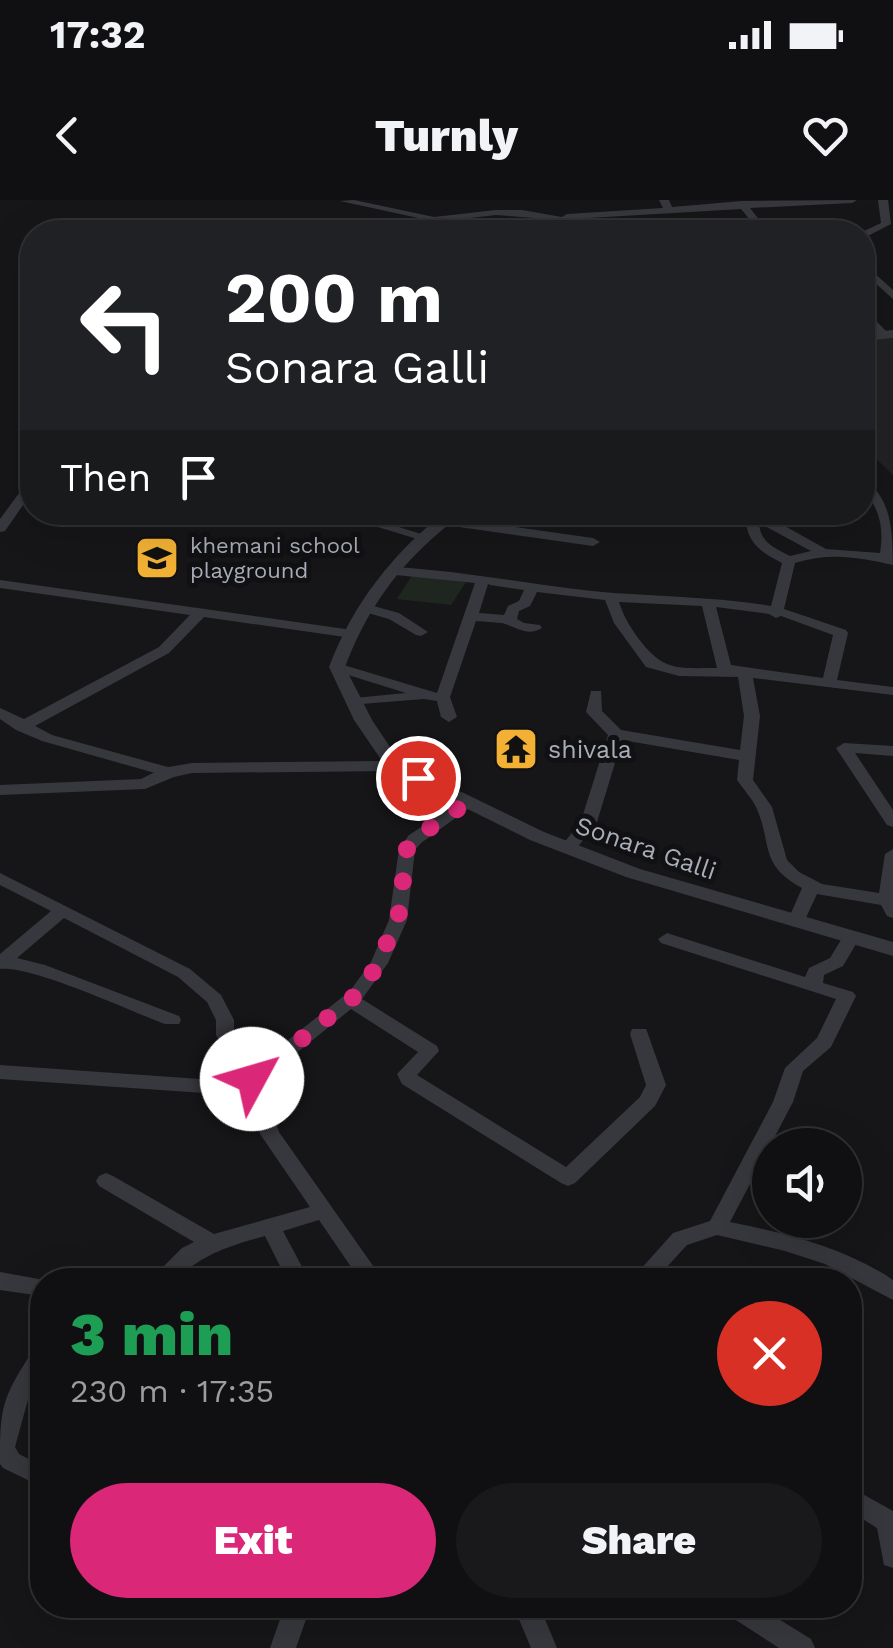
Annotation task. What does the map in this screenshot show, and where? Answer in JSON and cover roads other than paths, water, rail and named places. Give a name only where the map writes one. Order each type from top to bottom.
[{"type":"street","points":[[491,200],[496,213]]},
{"type":"street","points":[[430,220],[496,213],[566,218],[666,205],[852,200]]},
{"type":"street","points":[[875,230],[886,224],[883,200]]},
{"type":"street","points":[[345,201],[435,219]]},
{"type":"street","points":[[579,201],[584,217]]},
{"type":"street","points":[[734,203],[753,220]]},
{"type":"street","points":[[566,218],[570,220]]},
{"type":"street","points":[[875,279],[893,296]]},
{"type":"street","points":[[753,525],[758,544],[788,561],[821,552],[859,552],[889,560],[889,514],[875,497]]},
{"type":"street","points":[[0,528],[20,500]]},
{"type":"street","points":[[381,525],[424,537]]},
{"type":"street","points":[[337,666],[366,608],[402,555],[439,525]]},
{"type":"street","points":[[495,525],[592,542]]},
{"type":"street","points":[[774,525],[821,552]]},
{"type":"street","points":[[776,614],[788,561]]},
{"type":"street","points":[[391,571],[776,614],[841,633],[829,682]]},
{"type":"street","points":[[438,697],[482,582]]},
{"type":"street","points":[[0,584],[352,634]]},
{"type":"street","points":[[510,620],[513,609],[525,603],[532,587]]},
{"type":"street","points":[[610,597],[615,617],[630,630],[652,664],[679,672],[740,673],[893,691]]},
{"type":"street","points":[[708,604],[724,667],[740,673]]},
{"type":"street","points":[[366,608],[394,616],[421,632]]},
{"type":"street","points":[[21,727],[164,650],[201,612]]},
{"type":"street","points":[[470,616],[510,620],[521,627],[535,628]]},
{"type":"street","points":[[337,666],[438,697],[450,718]]},
{"type":"street","points":[[0,790],[145,784],[169,772],[192,768],[359,770],[394,766],[354,702],[337,666]]},
{"type":"street","points":[[740,673],[752,716],[745,780],[764,807],[780,861],[811,887],[890,906],[886,874],[893,854]]},
{"type":"street","points":[[596,694],[594,712],[616,734],[746,756]]},
{"type":"street","points":[[354,702],[438,697]]},
{"type":"street","points":[[0,713],[47,738],[169,772]]},
{"type":"street","points":[[568,848],[589,822],[616,734]]},
{"type":"street","points":[[893,751],[844,748],[893,822]]},
{"type":"street","name":"Sonara Galli","points":[[394,766],[568,848],[707,897],[893,949]]},
{"type":"street","points":[[0,1072],[254,1084],[350,1000],[379,963],[398,920],[407,849],[415,838],[466,803]]},
{"type":"street","points":[[0,878],[184,973],[215,999],[225,1020],[225,1035],[254,1084],[270,1134],[364,1268]]},
{"type":"street","points":[[797,920],[811,887]]},
{"type":"street","points":[[2,962],[62,911]]},
{"type":"street","points":[[813,986],[814,972],[837,962],[850,938]]},
{"type":"street","points":[[667,939],[847,996],[824,1042],[795,1068],[783,1102],[716,1227]]},
{"type":"street","points":[[2,962],[39,969],[172,1020]]},
{"type":"street","points":[[350,1000],[430,1051],[430,1056],[407,1074],[409,1078],[568,1178],[648,1101],[656,1085],[639,1034]]},
{"type":"street","points":[[106,1181],[212,1243]]},
{"type":"street","points":[[174,1268],[190,1254],[212,1243],[324,1211]]},
{"type":"street","points":[[270,1226],[292,1268]]},
{"type":"street","points":[[653,1268],[680,1239],[716,1227],[765,1236],[849,1268]]},
{"type":"street","points":[[862,1273],[893,1291]]},
{"type":"street","points":[[0,1281],[30,1286]]},
{"type":"street","points":[[30,1375],[18,1394],[2,1451],[10,1461],[30,1471]]},
{"type":"street","points":[[862,1504],[891,1520],[893,1558]]},
{"type":"street","points":[[282,1648],[293,1618]]},
{"type":"street","points":[[531,1618],[544,1648]]},
{"type":"street","points":[[755,1618],[802,1648]]},
{"type":"place","name":"khemani school playground","points":[[157,558]]},
{"type":"place","name":"shivala","points":[[516,749]]}]
